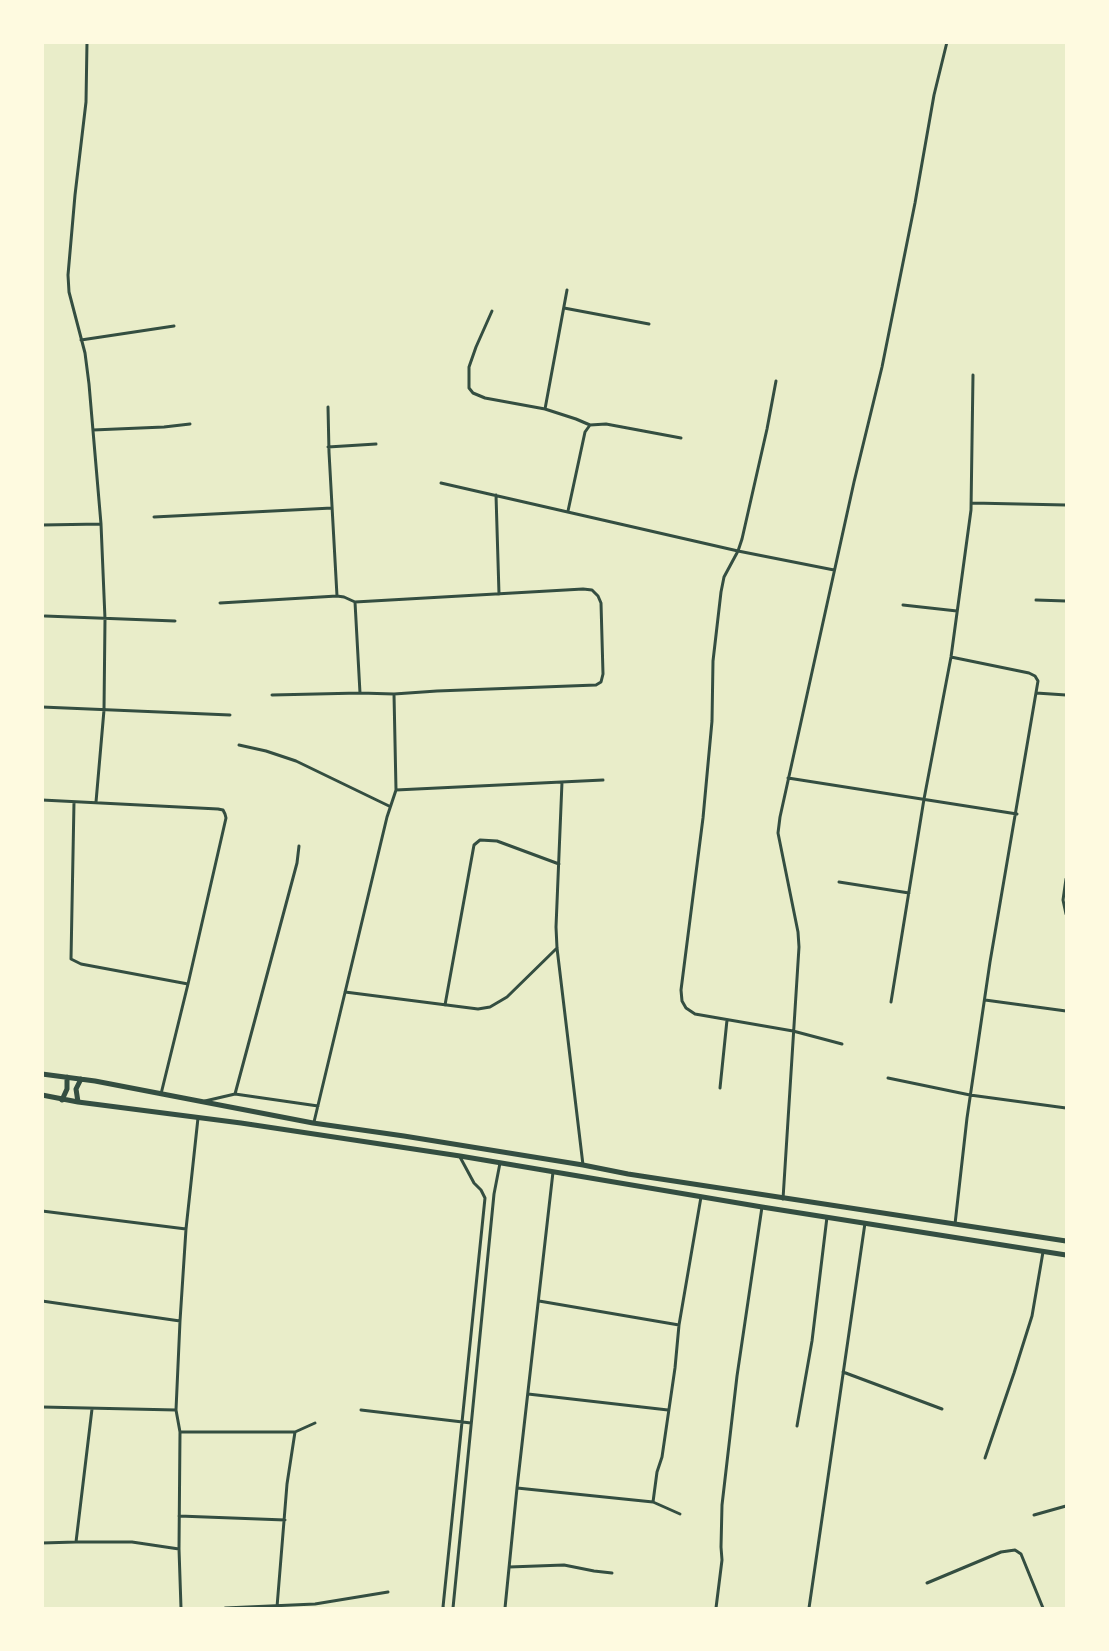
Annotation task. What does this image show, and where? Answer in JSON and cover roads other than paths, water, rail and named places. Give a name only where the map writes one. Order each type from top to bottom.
[{"type":"highway","points":[[42,1074],[81,1079],[314,1123],[583,1165],[783,1199],[1066,1241]]},
{"type":"highway","points":[[62,1100],[67,1089],[67,1077]]},
{"type":"highway","points":[[78,1102],[76,1089],[81,1079]]},
{"type":"highway","points":[[42,1095],[62,1100],[241,1123],[460,1156],[762,1207],[1066,1255]]},
{"type":"street","points":[[88,42],[86,102],[74,195],[68,275],[69,292],[81,340],[89,384],[102,524],[104,710],[96,802]]},
{"type":"street","points":[[783,1199],[798,932],[778,833],[788,778],[834,570],[882,366],[915,204],[934,95],[947,42]]},
{"type":"street","points":[[545,409],[567,290]]},
{"type":"street","points":[[564,308],[649,324]]},
{"type":"street","points":[[492,311],[469,367],[469,388],[473,393],[485,398],[545,409],[590,425],[606,424],[681,438]]},
{"type":"street","points":[[81,340],[174,326]]},
{"type":"street","points":[[891,1002],[924,799],[951,657],[972,503],[973,375]]},
{"type":"street","points":[[776,381],[742,539],[738,551],[724,577],[721,592],[713,661],[712,720],[703,818],[681,990],[682,1001],[686,1008],[695,1014],[792,1031],[842,1044]]},
{"type":"street","points":[[328,408],[328,447],[337,596]]},
{"type":"street","points":[[93,430],[190,424]]},
{"type":"street","points":[[568,512],[585,432],[590,425]]},
{"type":"street","points":[[328,447],[376,444]]},
{"type":"street","points":[[441,483],[738,551],[834,570]]},
{"type":"street","points":[[496,495],[499,594]]},
{"type":"street","points":[[972,503],[1066,505]]},
{"type":"street","points":[[154,517],[332,508]]},
{"type":"street","points":[[42,525],[102,524]]},
{"type":"street","points":[[220,603],[337,596],[355,602],[582,589],[592,590],[598,596],[601,603],[604,674],[601,682],[596,685],[394,694],[272,695]]},
{"type":"street","points":[[1036,600],[1066,601]]},
{"type":"street","points":[[355,602],[360,694]]},
{"type":"street","points":[[903,605],[957,611]]},
{"type":"street","points":[[45,616],[175,621]]},
{"type":"street","points":[[951,657],[1029,673],[1035,676],[1038,681],[984,1000],[970,1095],[955,1224]]},
{"type":"street","points":[[1036,693],[1066,695]]},
{"type":"street","points":[[314,1123],[390,806],[396,790],[394,694]]},
{"type":"street","points":[[42,707],[230,715]]},
{"type":"street","points":[[239,745],[266,751],[296,761],[390,806]]},
{"type":"street","points":[[788,778],[1016,814]]},
{"type":"street","points":[[396,790],[603,780]]},
{"type":"street","points":[[562,782],[556,927],[557,948],[583,1165]]},
{"type":"street","points":[[42,800],[218,809],[223,810],[225,814],[226,818],[161,1094]]},
{"type":"street","points":[[74,802],[71,959],[81,964],[188,984]]},
{"type":"street","points":[[445,1005],[474,845],[480,840],[497,841],[559,864]]},
{"type":"street","points":[[235,1094],[297,863],[299,846]]},
{"type":"street","points":[[1066,879],[1063,900],[1066,914]]},
{"type":"street","points":[[839,882],[909,893]]},
{"type":"street","points":[[345,992],[478,1010],[490,1007],[507,997],[557,948]]},
{"type":"street","points":[[984,1000],[1066,1011]]},
{"type":"street","points":[[720,1088],[727,1020]]},
{"type":"street","points":[[888,1078],[970,1095],[1066,1108]]},
{"type":"street","points":[[202,1102],[235,1094],[318,1106]]},
{"type":"street","points":[[182,1608],[179,1549],[180,1432],[176,1410],[186,1229],[198,1118]]},
{"type":"street","points":[[444,1608],[485,1198],[481,1190],[474,1183],[460,1156]]},
{"type":"street","points":[[453,1608],[494,1194],[500,1163]]},
{"type":"street","points":[[505,1608],[553,1171]]},
{"type":"street","points":[[653,1502],[657,1472],[662,1457],[675,1368],[679,1325],[701,1197]]},
{"type":"street","points":[[716,1608],[722,1560],[722,1505],[737,1376],[762,1207]]},
{"type":"street","points":[[42,1211],[186,1229]]},
{"type":"street","points":[[797,1426],[812,1341],[827,1217]]},
{"type":"street","points":[[809,1608],[865,1223]]},
{"type":"street","points":[[985,1458],[1032,1316],[1043,1251]]},
{"type":"street","points":[[480,1252],[488,1252]]},
{"type":"street","points":[[42,1301],[180,1321]]},
{"type":"street","points":[[539,1301],[679,1325]]},
{"type":"street","points":[[843,1372],[942,1409]]},
{"type":"street","points":[[528,1394],[668,1410]]},
{"type":"street","points":[[42,1407],[176,1410]]},
{"type":"street","points":[[76,1542],[92,1409]]},
{"type":"street","points":[[361,1410],[472,1423]]},
{"type":"street","points":[[180,1432],[295,1432],[315,1423]]},
{"type":"street","points":[[277,1607],[287,1484],[295,1432]]},
{"type":"street","points":[[517,1488],[653,1502],[680,1514]]},
{"type":"street","points":[[1034,1516],[1066,1506]]},
{"type":"street","points":[[179,1516],[285,1520]]},
{"type":"street","points":[[42,1543],[132,1542],[179,1549]]},
{"type":"street","points":[[927,1583],[1001,1552],[1016,1550],[1021,1554],[1043,1608]]},
{"type":"street","points":[[509,1567],[564,1565],[612,1573]]},
{"type":"street","points":[[225,1608],[314,1604],[388,1592]]}]
